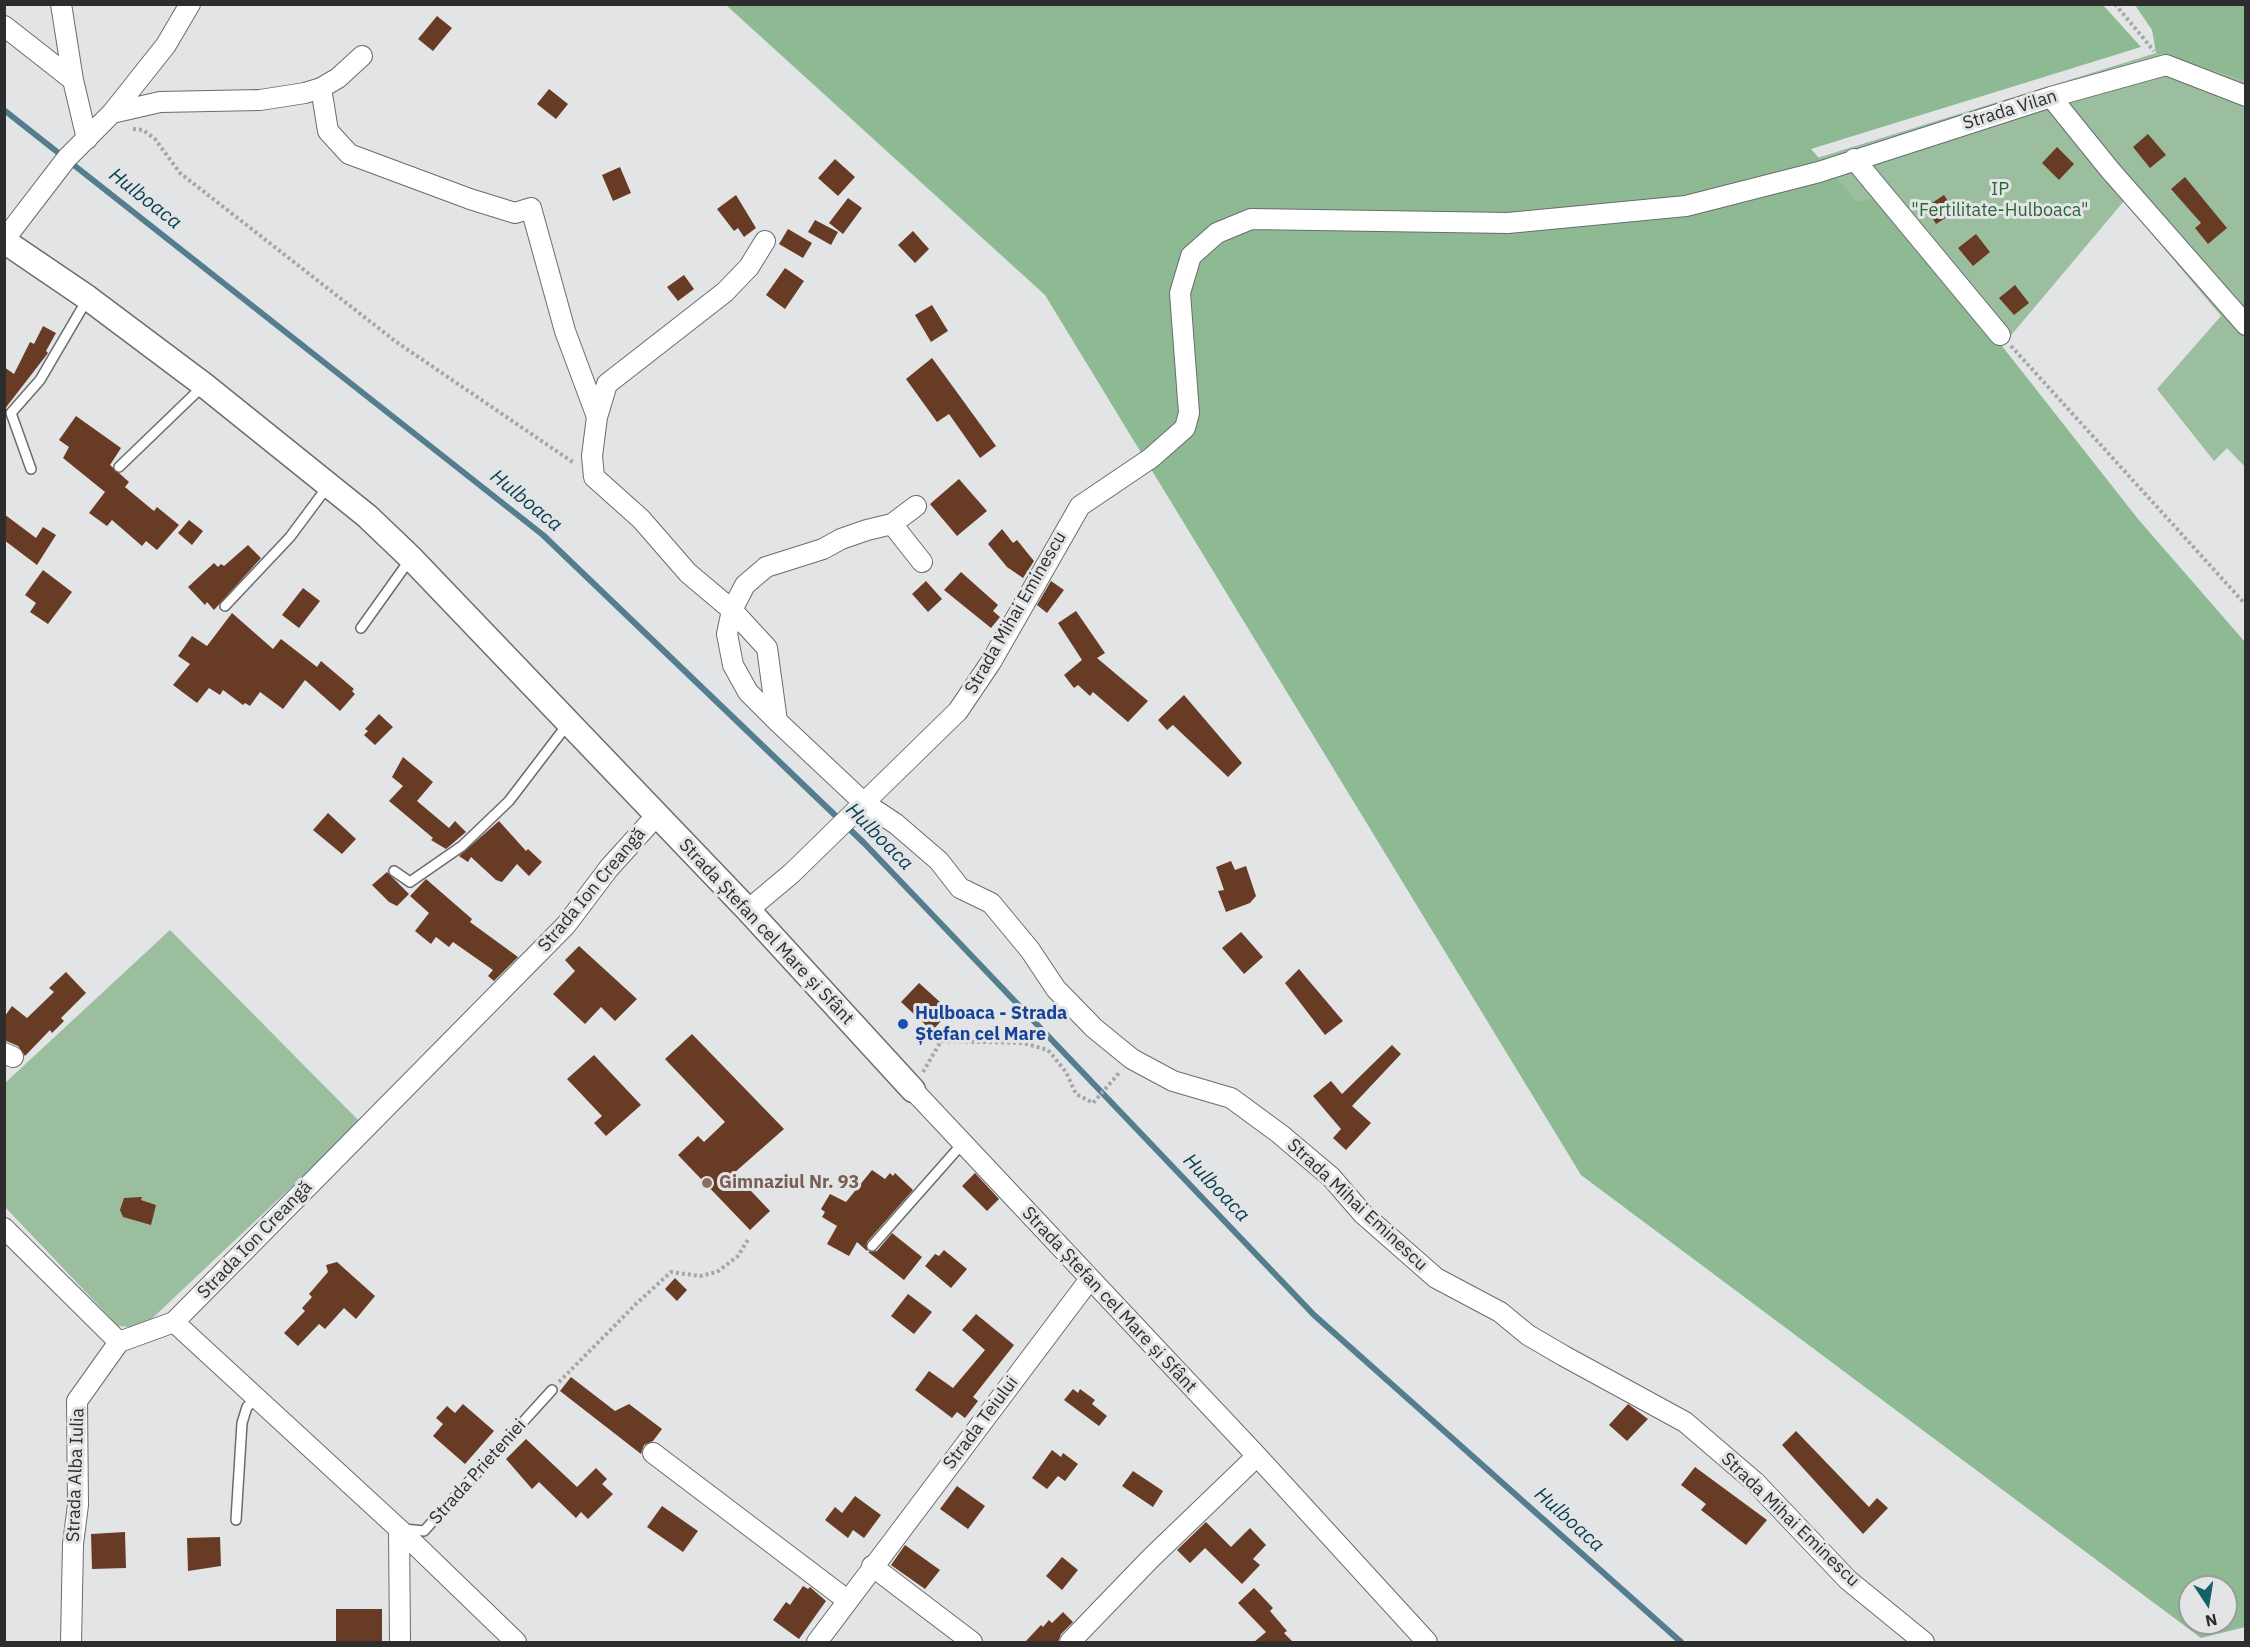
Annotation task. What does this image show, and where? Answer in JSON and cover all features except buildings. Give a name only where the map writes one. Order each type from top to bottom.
[{"type":"street","points":[[61,4],[73,80],[99,126]]},
{"type":"street","points":[[4,241],[67,158],[99,126],[166,45],[190,4]]},
{"type":"street","points":[[4,26],[73,80]]},
{"type":"street","points":[[99,126],[160,102],[260,100],[321,88],[338,78],[362,56]]},
{"type":"street","points":[[2166,65],[2246,96]]},
{"type":"street","name":"Strada Vilan","points":[[1150,458],[1185,428],[1189,421],[1180,292],[1185,270],[1191,256],[1201,246],[1217,233],[1233,225],[1251,219],[1508,224],[1686,206],[1808,175],[2051,97],[2166,65]]},
{"type":"street","points":[[321,88],[327,131],[349,154],[470,199],[515,213],[531,208],[565,331],[597,417]]},
{"type":"street","points":[[2051,97],[2110,170],[2246,326]]},
{"type":"street","points":[[1854,159],[2000,335]]},
{"type":"street","name":"Strada Ștefan cel Mare și Sfânt","points":[[4,241],[88,298],[204,385],[329,484],[411,558],[748,910],[962,1144],[1257,1456],[1427,1642]]},
{"type":"street","points":[[765,242],[749,267],[725,292],[607,384],[597,417],[592,456],[594,477],[641,519],[688,573],[732,610],[766,648],[777,721]]},
{"type":"street","name":"Strada Mihai Eminescu","points":[[748,910],[826,840],[958,711],[991,662],[1080,506],[1150,458]]},
{"type":"street","name":"Strada Mihai Eminescu","points":[[916,506],[892,524],[867,530],[841,539],[824,549],[766,567],[745,585],[732,610],[727,634],[733,665],[748,692],[858,807],[896,824],[939,861],[960,888],[991,903],[1030,950],[1056,989],[1094,1028],[1132,1059],[1173,1081],[1230,1098],[1280,1134],[1331,1177],[1363,1214],[1436,1278],[1500,1312],[1528,1335],[1555,1351],[1685,1422],[1755,1482],[1848,1580],[1924,1642]]},
{"type":"street","points":[[892,524],[922,562]]},
{"type":"street","name":"Strada Ion Creangă","points":[[174,1322],[566,925],[609,868],[656,816]]},
{"type":"street","points":[[4,1228],[119,1342],[174,1322],[399,1528],[516,1642]]},
{"type":"street","name":"Strada Teiului","points":[[817,1642],[1090,1279]]},
{"type":"street","name":"Strada Alba Iulia","points":[[71,1642],[73,1544],[78,1505],[77,1401],[119,1342]]},
{"type":"street","points":[[653,1453],[847,1600]]},
{"type":"street","points":[[1070,1642],[1151,1558],[1257,1456]]},
{"type":"street","points":[[399,1528],[400,1642]]},
{"type":"street","points":[[872,1566],[972,1642]]},
{"type":"lane","points":[[31,469],[8,412],[40,380],[88,298]]},
{"type":"lane","points":[[119,467],[204,385]]},
{"type":"lane","points":[[225,606],[290,537],[329,484]]},
{"type":"lane","points":[[361,628],[411,558]]},
{"type":"lane","points":[[394,871],[410,882],[462,846],[508,801],[568,723]]},
{"type":"lane","points":[[872,1246],[962,1144]]},
{"type":"lane","name":"Strada Prieteniei","points":[[399,1528],[424,1531],[552,1390]]},
{"type":"lane","points":[[236,1520],[242,1423],[248,1407],[256,1398]]},
{"type":"path","points":[[2115,4],[2166,65]]},
{"type":"path","points":[[99,126],[143,130],[154,139],[180,173],[395,341],[594,477]]},
{"type":"path","points":[[2000,335],[2246,605]]},
{"type":"path","points":[[913,1090],[941,1041],[1023,1043],[1048,1050],[1066,1072],[1076,1094],[1093,1103],[1110,1083]]},
{"type":"path","points":[[552,1390],[636,1303],[671,1272],[700,1276],[717,1272],[738,1256],[749,1238]]},
{"type":"green space","points":[[726,5],[2103,5],[2141,47],[1811,149],[1857,201],[1874,198],[2002,346],[2138,519],[2245,642],[2245,1627],[2238,1629],[2238,1575],[2178,1575],[2178,1621],[1581,1175],[1045,295]]},
{"type":"green space","points":[[2135,5],[2245,5],[2245,81],[2156,53],[2152,30]]},
{"type":"green space","name":"IP \"Fertilitate-Hulboaca\"","points":[[2156,53],[2245,81],[2245,467],[2227,448],[2214,461],[2157,389],[2221,316],[2124,201],[2002,346],[1874,199],[1857,201],[1817,158]]},
{"type":"green space","points":[[170,930],[360,1122],[142,1328],[118,1326],[5,1207],[5,1083]]},
{"type":"green space","points":[[2197,1635],[2213,1635],[2201,1638]]},
{"type":"waterway","name":"Hulboaca","points":[[4,110],[543,535],[864,843],[1314,1315],[1681,1642]]},
{"type":"place","name":"Hulboaca - Strada Ștefan cel Mare","points":[[903,1024]]},
{"type":"place","name":"Gimnaziul Nr. 93","points":[[707,1183]]}]
